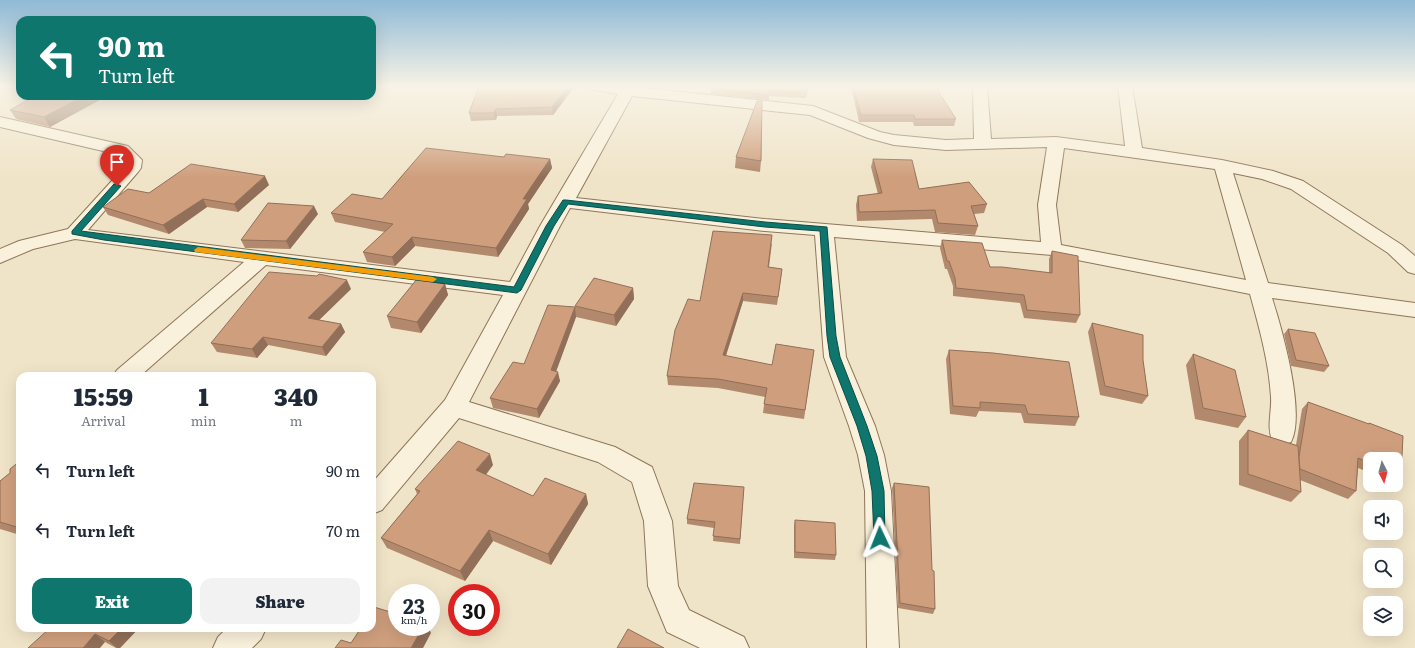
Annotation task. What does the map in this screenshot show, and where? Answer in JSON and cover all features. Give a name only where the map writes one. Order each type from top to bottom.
[{"type":"street","points":[[376,497],[454,407],[550,226],[566,202],[613,116]]},
{"type":"street","points":[[827,116],[874,135],[894,140],[946,145],[1056,142],[1222,165],[1267,175],[1297,185],[1395,250],[1415,267]]},
{"type":"street","points":[[982,116],[984,144]]},
{"type":"street","points":[[1129,116],[1134,152]]},
{"type":"street","points":[[0,122],[122,150],[133,160],[132,168],[125,177],[75,232]]},
{"type":"street","points":[[1052,249],[1047,205],[1056,142]]},
{"type":"street","points":[[1222,165],[1272,333],[1282,390],[1282,435]]},
{"type":"street","points":[[566,202],[757,224],[1052,249],[1259,289],[1415,310]]},
{"type":"street","points":[[824,229],[835,357],[872,456],[878,491],[883,648]]},
{"type":"street","points":[[0,257],[26,244],[75,232],[261,258],[517,290]]},
{"type":"street","points":[[130,372],[261,258]]},
{"type":"street","points":[[454,407],[606,454],[643,475],[658,521],[663,586],[678,621],[733,648]]},
{"type":"street","points":[[230,648],[246,632]]},
{"type":"building","points":[[751,116],[762,116],[761,161],[736,157]]},
{"type":"building","points":[[914,116],[954,116],[956,119],[915,119]]},
{"type":"building","points":[[426,148],[504,157],[506,154],[550,159],[523,199],[527,199],[496,248],[412,237],[392,257],[363,252],[393,224],[331,213],[352,194],[382,199]]},
{"type":"building","points":[[873,159],[912,160],[919,189],[969,182],[987,204],[971,206],[978,226],[938,223],[935,210],[859,212],[858,196],[882,193]]},
{"type":"building","points":[[191,164],[265,176],[234,204],[203,199],[163,225],[103,207],[128,189],[149,193]]},
{"type":"building","points":[[268,203],[314,206],[286,241],[241,240]]},
{"type":"building","points":[[713,231],[772,235],[768,267],[782,269],[778,297],[743,293],[723,355],[772,365],[776,344],[814,350],[805,410],[764,404],[767,388],[718,379],[667,376],[675,330],[688,299],[700,301]]},
{"type":"building","points":[[942,240],[982,243],[990,267],[1052,273],[1052,251],[1078,256],[1080,315],[1027,310],[1024,295],[956,288],[955,278],[949,261],[947,261]]},
{"type":"building","points":[[269,272],[317,276],[319,274],[347,280],[308,318],[341,324],[322,347],[263,337],[252,349],[211,343]]},
{"type":"building","points":[[594,278],[633,288],[614,315],[575,306]]},
{"type":"building","points":[[417,279],[445,284],[417,322],[387,316]]},
{"type":"building","points":[[548,305],[575,307],[551,370],[558,372],[537,409],[490,398],[513,362],[524,364]]},
{"type":"building","points":[[1092,323],[1143,335],[1143,360],[1148,396],[1105,386]]},
{"type":"building","points":[[1288,329],[1315,333],[1329,366],[1296,360]]},
{"type":"building","points":[[949,350],[993,353],[1069,362],[1079,417],[1028,414],[1025,405],[980,402],[980,408],[953,406]]},
{"type":"building","points":[[1193,354],[1235,370],[1246,417],[1203,408]]},
{"type":"building","points":[[1308,402],[1403,436],[1402,452],[1363,452],[1363,460],[1358,458],[1356,491],[1300,469],[1299,457]]},
{"type":"building","points":[[1248,430],[1298,446],[1301,492],[1248,474]]},
{"type":"building","points":[[458,441],[490,454],[476,470],[533,496],[545,478],[586,494],[548,554],[489,530],[460,571],[381,538],[420,491],[415,489]]},
{"type":"building","points":[[16,464],[16,527],[0,522],[0,481],[10,473],[10,469]]},
{"type":"building","points":[[694,483],[744,487],[740,539],[713,536],[715,522],[687,519]]},
{"type":"building","points":[[894,483],[929,487],[935,609],[900,603]]},
{"type":"building","points":[[795,520],[835,523],[836,555],[795,552]]},
{"type":"building","points":[[376,608],[388,611],[388,636],[418,636],[411,648],[335,648],[341,640],[351,643],[358,632],[376,632]]},
{"type":"building","points":[[628,629],[664,648],[617,648]]},
{"type":"building","points":[[46,632],[118,632],[109,641],[95,634],[83,648],[28,648]]},
{"type":"slow traffic","points":[[198,250],[433,279]]},
{"type":"route","points":[[117,186],[75,232],[104,238],[517,290],[550,226],[566,202],[824,229],[835,357],[872,456],[878,491],[880,538]]}]
